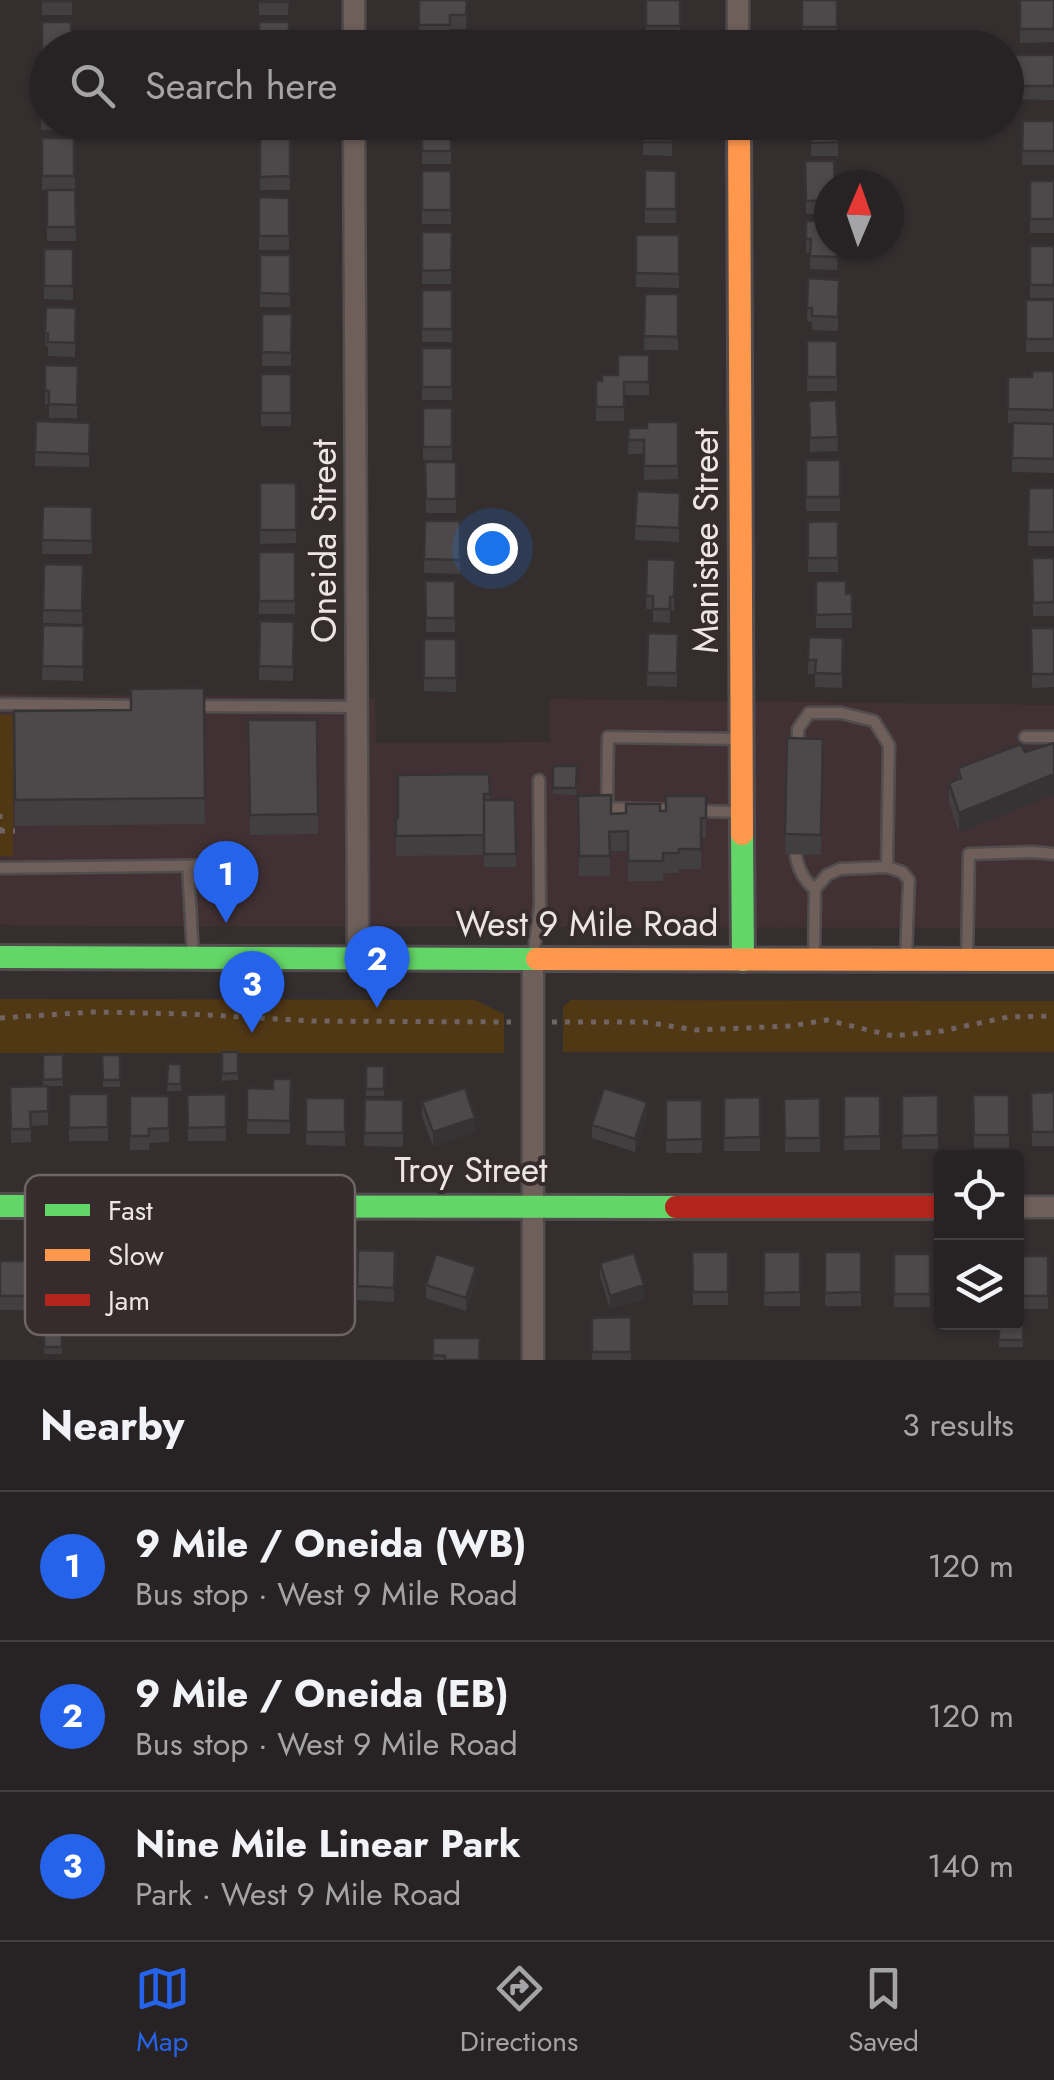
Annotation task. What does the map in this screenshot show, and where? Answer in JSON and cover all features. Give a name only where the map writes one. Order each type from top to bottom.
[{"type":"street","points":[[354,0],[354,30]]},
{"type":"street","points":[[738,0],[738,30]]},
{"type":"street","name":"Oneida Street","points":[[354,140],[358,958]]},
{"type":"street","name":"Manistee Street","points":[[739,140],[743,960]]},
{"type":"street","name":"West 9 Mile Road","points":[[0,957],[1054,960]]},
{"type":"street","points":[[533,959],[533,1360]]},
{"type":"street","name":"Troy Street","points":[[355,1205],[934,1207]]},
{"type":"street","name":"Troy Street","points":[[0,1206],[25,1206]]},
{"type":"street","points":[[1024,1207],[1054,1207]]},
{"type":"lane","points":[[0,704],[159,706]]},
{"type":"lane","points":[[178,706],[357,707]]},
{"type":"lane","points":[[798,758],[798,730],[809,712],[840,713],[874,721],[889,745],[887,867]]},
{"type":"lane","points":[[1025,737],[1054,738]]},
{"type":"lane","points":[[742,739],[608,738],[607,808],[744,812]]},
{"type":"lane","points":[[533,959],[540,906],[539,780]]},
{"type":"lane","points":[[796,835],[795,854],[805,882],[815,889]]},
{"type":"lane","points":[[967,960],[969,854],[1054,854]]},
{"type":"lane","points":[[0,868],[241,865]]},
{"type":"lane","points":[[188,866],[193,959]]},
{"type":"lane","points":[[814,960],[815,889],[840,868],[887,867],[902,872],[909,880],[906,960]]},
{"type":"path","points":[[0,814],[0,831],[15,831]]},
{"type":"path","points":[[0,1018],[93,1012],[312,1021],[514,1022]]},
{"type":"path","points":[[552,1022],[644,1022],[696,1030],[791,1026],[827,1020],[893,1036],[942,1031],[1008,1017],[1054,1016]]},
{"type":"shaded area","points":[[0,694],[375,698],[376,743],[550,742],[550,699],[1054,705],[1054,928],[0,924]]},
{"type":"shaded area","points":[[0,715],[13,715],[13,856],[0,856]]},
{"type":"shaded area","points":[[0,999],[475,1000],[504,1014],[504,1053],[0,1053]]},
{"type":"shaded area","points":[[571,1000],[1054,1001],[1054,1052],[563,1052],[563,1007]]},
{"type":"building","points":[[419,0],[467,0],[466,15],[450,15],[450,25],[419,25]]},
{"type":"building","points":[[646,0],[680,0],[680,26],[646,26]]},
{"type":"building","points":[[802,0],[837,0],[837,27],[802,27]]},
{"type":"building","points":[[1020,0],[1054,0],[1054,29],[1020,29]]},
{"type":"building","points":[[42,22],[71,22],[71,30],[42,30]]},
{"type":"building","points":[[259,22],[289,22],[289,30],[259,30]]},
{"type":"building","points":[[1024,55],[1054,55],[1054,86],[1024,86]]},
{"type":"building","points":[[1024,121],[1054,121],[1054,151],[1022,151]]},
{"type":"building","points":[[42,140],[74,140],[74,176],[42,176]]},
{"type":"building","points":[[260,140],[290,140],[290,176],[260,177]]},
{"type":"building","points":[[422,140],[451,140],[451,151],[422,151]]},
{"type":"building","points":[[811,140],[838,140],[838,142]]},
{"type":"building","points":[[805,161],[834,161],[834,170],[814,170],[814,201],[806,201]]},
{"type":"building","points":[[645,170],[676,171],[676,209],[645,209]]},
{"type":"building","points":[[422,171],[451,171],[451,210],[422,210]]},
{"type":"building","points":[[1030,181],[1054,181],[1054,219],[1030,219]]},
{"type":"building","points":[[47,190],[75,190],[76,227],[47,227]]},
{"type":"building","points":[[259,197],[289,198],[289,236],[259,236]]},
{"type":"building","points":[[806,221],[814,221],[814,256],[810,256],[811,239],[806,239]]},
{"type":"building","points":[[422,232],[452,232],[451,270],[422,271]]},
{"type":"building","points":[[636,235],[679,235],[679,274],[636,273]]},
{"type":"building","points":[[1030,246],[1054,246],[1054,285],[1030,285]]},
{"type":"building","points":[[44,249],[73,249],[73,286],[44,286]]},
{"type":"building","points":[[260,255],[290,255],[290,294],[260,293]]},
{"type":"building","points":[[808,278],[839,280],[838,317],[812,316],[812,308],[807,308]]},
{"type":"building","points":[[422,290],[452,290],[452,329],[422,329]]},
{"type":"building","points":[[645,294],[678,294],[678,337],[644,336]]},
{"type":"building","points":[[1026,300],[1054,300],[1054,339],[1026,339]]},
{"type":"building","points":[[46,307],[76,308],[75,343],[48,342]]},
{"type":"building","points":[[262,314],[292,314],[291,353],[262,352]]},
{"type":"building","points":[[807,341],[837,341],[837,377],[807,377]]},
{"type":"building","points":[[422,348],[452,348],[452,387],[422,387]]},
{"type":"building","points":[[618,355],[649,355],[649,382],[624,382],[624,407],[596,407],[596,381],[602,381],[602,375],[618,375]]},
{"type":"building","points":[[45,365],[78,366],[77,405],[49,404]]},
{"type":"building","points":[[1032,371],[1054,371],[1054,410],[1008,409],[1008,377],[1032,377]]},
{"type":"building","points":[[261,374],[291,374],[291,413],[261,413]]},
{"type":"building","points":[[836,400],[838,437],[810,438],[809,401]]},
{"type":"building","points":[[423,408],[452,408],[452,447],[423,447]]},
{"type":"building","points":[[36,421],[90,423],[89,454],[35,452]]},
{"type":"building","points":[[647,422],[678,422],[678,466],[644,466],[644,440],[628,440],[629,428],[647,428]]},
{"type":"building","points":[[1013,423],[1054,424],[1054,459],[1012,458]]},
{"type":"building","points":[[806,460],[840,460],[840,497],[806,497]]},
{"type":"building","points":[[425,462],[456,462],[456,499],[426,499]]},
{"type":"building","points":[[260,483],[296,483],[296,530],[260,530]]},
{"type":"building","points":[[1029,488],[1054,488],[1054,532],[1028,532]]},
{"type":"building","points":[[637,491],[680,493],[679,528],[635,526]]},
{"type":"building","points":[[43,506],[92,507],[92,541],[42,540]]},
{"type":"building","points":[[425,521],[460,521],[460,560],[424,559]]},
{"type":"building","points":[[838,521],[838,558],[808,558],[808,522]]},
{"type":"building","points":[[259,552],[295,552],[295,601],[259,601]]},
{"type":"building","points":[[1032,558],[1054,558],[1054,602],[1033,603]]},
{"type":"building","points":[[647,559],[675,560],[670,609],[653,609],[653,596],[646,596]]},
{"type":"building","points":[[44,564],[83,565],[82,611],[43,610]]},
{"type":"building","points":[[425,581],[455,581],[455,618],[426,618]]},
{"type":"building","points":[[816,581],[846,581],[846,594],[852,593],[852,614],[816,615]]},
{"type":"building","points":[[260,621],[294,622],[293,667],[259,666]]},
{"type":"building","points":[[43,625],[84,626],[83,667],[42,666]]},
{"type":"building","points":[[1031,628],[1054,628],[1054,674],[1032,674]]},
{"type":"building","points":[[648,633],[678,634],[677,673],[647,673]]},
{"type":"building","points":[[809,637],[843,638],[842,674],[815,673],[816,660],[808,660]]},
{"type":"building","points":[[424,639],[456,639],[456,678],[424,678]]},
{"type":"building","points":[[204,688],[205,798],[15,800],[14,711],[131,710],[131,689]]},
{"type":"building","points":[[248,720],[317,720],[318,814],[250,815]]},
{"type":"building","points":[[787,738],[823,739],[821,835],[785,834]]},
{"type":"building","points":[[1054,743],[1054,774],[959,813],[949,783],[961,778],[958,768],[1021,744],[1025,752]]},
{"type":"building","points":[[553,766],[577,766],[576,788],[553,788]]},
{"type":"building","points":[[489,774],[490,794],[484,794],[484,835],[396,836],[398,775]]},
{"type":"building","points":[[611,795],[611,814],[626,813],[626,804],[660,804],[660,811],[666,811],[666,796],[706,796],[701,849],[663,853],[663,861],[628,861],[628,831],[609,832],[610,856],[579,856],[578,796]]},
{"type":"building","points":[[484,800],[515,800],[516,854],[484,854]]},
{"type":"building","points":[[222,1052],[238,1052],[238,1073],[222,1074]]},
{"type":"building","points":[[63,1054],[63,1079],[43,1080],[43,1055]]},
{"type":"building","points":[[102,1055],[120,1055],[120,1080],[103,1080]]},
{"type":"building","points":[[168,1064],[181,1064],[181,1084],[167,1084]]},
{"type":"building","points":[[366,1066],[384,1066],[384,1089],[366,1089]]},
{"type":"building","points":[[273,1079],[291,1079],[290,1121],[247,1120],[247,1088],[273,1089]]},
{"type":"building","points":[[48,1086],[48,1111],[30,1112],[31,1129],[11,1129],[10,1087]]},
{"type":"building","points":[[465,1088],[475,1118],[433,1132],[422,1102]]},
{"type":"building","points":[[604,1088],[647,1102],[635,1139],[592,1125]]},
{"type":"building","points":[[1054,1092],[1054,1132],[1032,1132],[1031,1093]]},
{"type":"building","points":[[69,1094],[108,1094],[108,1127],[69,1128]]},
{"type":"building","points":[[226,1094],[226,1127],[188,1128],[187,1095]]},
{"type":"building","points":[[938,1095],[938,1135],[902,1136],[902,1096]]},
{"type":"building","points":[[973,1095],[1009,1095],[1009,1135],[974,1135]]},
{"type":"building","points":[[130,1096],[169,1096],[169,1128],[149,1129],[149,1136],[130,1136]]},
{"type":"building","points":[[844,1096],[880,1096],[880,1136],[844,1137]]},
{"type":"building","points":[[760,1097],[760,1137],[724,1138],[724,1098]]},
{"type":"building","points":[[306,1098],[345,1098],[345,1132],[306,1132]]},
{"type":"building","points":[[820,1098],[820,1138],[785,1138],[784,1099]]},
{"type":"building","points":[[365,1099],[403,1100],[403,1133],[364,1133]]},
{"type":"building","points":[[666,1100],[702,1100],[702,1139],[666,1140]]},
{"type":"building","points":[[358,1250],[395,1251],[394,1288],[357,1286]]},
{"type":"building","points":[[692,1252],[728,1252],[728,1292],[693,1292]]},
{"type":"building","points":[[764,1252],[800,1252],[800,1292],[764,1293]]},
{"type":"building","points":[[825,1252],[861,1252],[861,1292],[825,1293]]},
{"type":"building","points":[[634,1253],[644,1285],[610,1296],[600,1263]]},
{"type":"building","points":[[436,1254],[476,1267],[466,1298],[426,1285]]},
{"type":"building","points":[[894,1254],[930,1254],[930,1294],[894,1294]]},
{"type":"building","points":[[1024,1256],[1048,1256],[1048,1296],[1024,1296]]},
{"type":"building","points":[[0,1261],[25,1261],[25,1296],[0,1296]]},
{"type":"building","points":[[631,1317],[631,1352],[592,1352],[592,1318]]},
{"type":"building","points":[[999,1330],[1023,1330],[1023,1340],[999,1340]]},
{"type":"building","points":[[44,1335],[62,1335],[62,1347],[44,1347]]},
{"type":"building","points":[[433,1338],[480,1338],[479,1360],[445,1360],[445,1356],[433,1355]]},
{"type":"traffic: fast","points":[[742,834],[743,960]]},
{"type":"traffic: fast","points":[[0,957],[537,959]]},
{"type":"traffic: fast","points":[[0,1206],[25,1206]]},
{"type":"traffic: fast","points":[[355,1207],[676,1207]]},
{"type":"traffic: slow","points":[[739,140],[742,834]]},
{"type":"traffic: slow","points":[[537,959],[1054,960]]},
{"type":"traffic: jam","points":[[676,1207],[934,1207]]},
{"type":"place","name":"9 Mile / Oneida (WB)","points":[[226,923]]},
{"type":"place","name":"9 Mile / Oneida (EB)","points":[[377,1008]]},
{"type":"place","name":"Nine Mile Linear Park","points":[[252,1033]]}]
